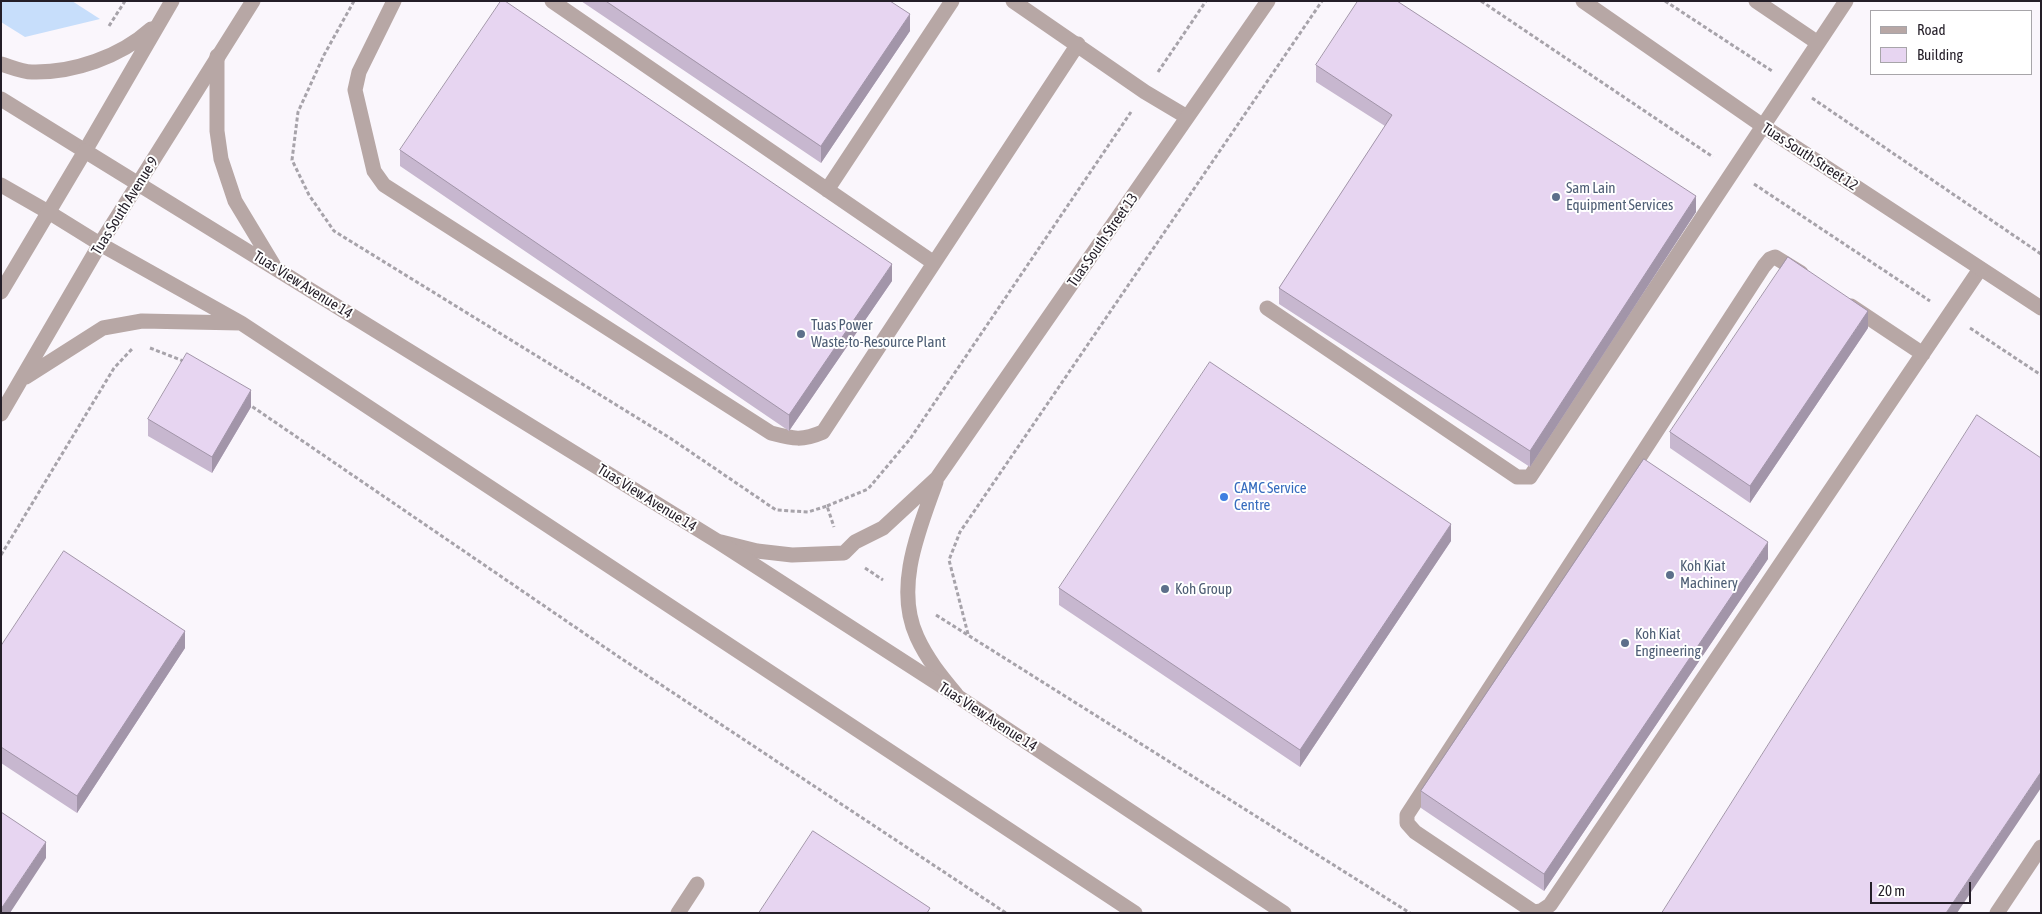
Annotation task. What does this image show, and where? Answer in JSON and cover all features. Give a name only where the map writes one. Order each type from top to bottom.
[{"type":"street","points":[[1,292],[50,212],[172,1]]},
{"type":"street","name":"Tuas South Avenue 9","points":[[1,414],[100,244],[253,1]]},
{"type":"street","points":[[394,1],[359,72],[355,90],[374,171],[384,185],[771,433],[792,439],[806,439],[824,432],[1078,44]]},
{"type":"street","points":[[552,1],[934,263]]},
{"type":"street","points":[[827,190],[952,1]]},
{"type":"street","points":[[1013,1],[1145,92],[1188,117]]},
{"type":"street","name":"Tuas South Street 13","points":[[844,553],[855,542],[883,528],[937,478],[1268,1]]},
{"type":"street","name":"Tuas South Street 12","points":[[1583,1],[1763,126],[2041,308]]},
{"type":"street","points":[[1756,1],[1818,43]]},
{"type":"street","points":[[1267,308],[1517,477],[1530,477],[1846,1]]},
{"type":"street","points":[[1,64],[30,72],[72,67],[110,56],[140,40],[158,23]]},
{"type":"street","points":[[218,56],[217,131],[222,159],[235,201],[274,266]]},
{"type":"street","name":"Tuas View Avenue 14","points":[[1,99],[717,541],[957,696],[1284,913]]},
{"type":"street","points":[[1,185],[50,212],[100,244],[241,323],[1135,913]]},
{"type":"street","points":[[1690,202],[1706,213]]},
{"type":"street","points":[[1812,280],[1775,258],[1770,259],[1764,266],[1407,815],[1407,823],[1415,832],[1534,912],[1542,912],[1550,905],[1980,269]]},
{"type":"street","points":[[1836,296],[1922,354]]},
{"type":"street","points":[[23,379],[103,328],[142,321],[241,323]]},
{"type":"street","name":"Tuas South Street 13","points":[[937,478],[912,552],[909,598],[916,636],[930,662],[957,696]]},
{"type":"street","points":[[717,541],[757,551],[792,555],[844,553]]},
{"type":"street","points":[[1997,913],[2041,847]]},
{"type":"street","points":[[678,913],[697,884]]},
{"type":"path","points":[[103,31],[110,26],[125,1]]},
{"type":"path","points":[[354,1],[324,55],[298,112],[292,160],[309,195],[334,231],[670,438],[776,510],[808,512],[868,489],[910,439],[1206,1]]},
{"type":"path","points":[[969,635],[949,560],[960,532],[1322,1]]},
{"type":"path","points":[[1481,1],[2041,375]]},
{"type":"path","points":[[1666,1],[1792,84],[2041,254]]},
{"type":"path","points":[[1,555],[114,368],[137,344]]},
{"type":"path","points":[[146,347],[190,364]]},
{"type":"path","points":[[245,401],[619,656],[1006,913]]},
{"type":"path","points":[[827,506],[844,553],[909,598],[1410,913]]},
{"type":"water","points":[[1,1],[72,1],[100,19],[25,37],[1,22]]},
{"type":"building","points":[[501,1],[505,1],[892,264],[789,415],[400,150]]},
{"type":"building","points":[[606,1],[890,1],[910,14],[821,146]]},
{"type":"building","points":[[1358,1],[1397,1],[1696,196],[1530,451],[1279,288],[1392,115],[1316,65]]},
{"type":"building","points":[[1788,257],[1868,311],[1750,486],[1670,432]]},
{"type":"building","points":[[187,353],[251,390],[212,457],[148,419]]},
{"type":"building","points":[[1210,362],[1451,524],[1300,750],[1059,588]]},
{"type":"building","points":[[1977,415],[2041,458],[2041,772],[1946,913],[1662,913]]},
{"type":"building","points":[[1644,459],[1768,542],[1544,874],[1421,791]]},
{"type":"building","points":[[64,551],[185,631],[77,796],[1,747],[1,646]]},
{"type":"building","points":[[1,812],[46,842],[1,909]]},
{"type":"building","points":[[813,831],[930,908],[927,913],[759,913]]},
{"type":"place","name":"Sam Lain Equipment Services","points":[[1556,197]]},
{"type":"place","name":"Tuas Power Waste-to-Resource Plant","points":[[801,334]]},
{"type":"place","name":"CAMC Service Centre","points":[[1224,497]]},
{"type":"place","name":"Koh Kiat Machinery","points":[[1670,575]]},
{"type":"place","name":"Koh Group","points":[[1165,589]]},
{"type":"place","name":"Koh Kiat Engineering","points":[[1625,643]]}]
